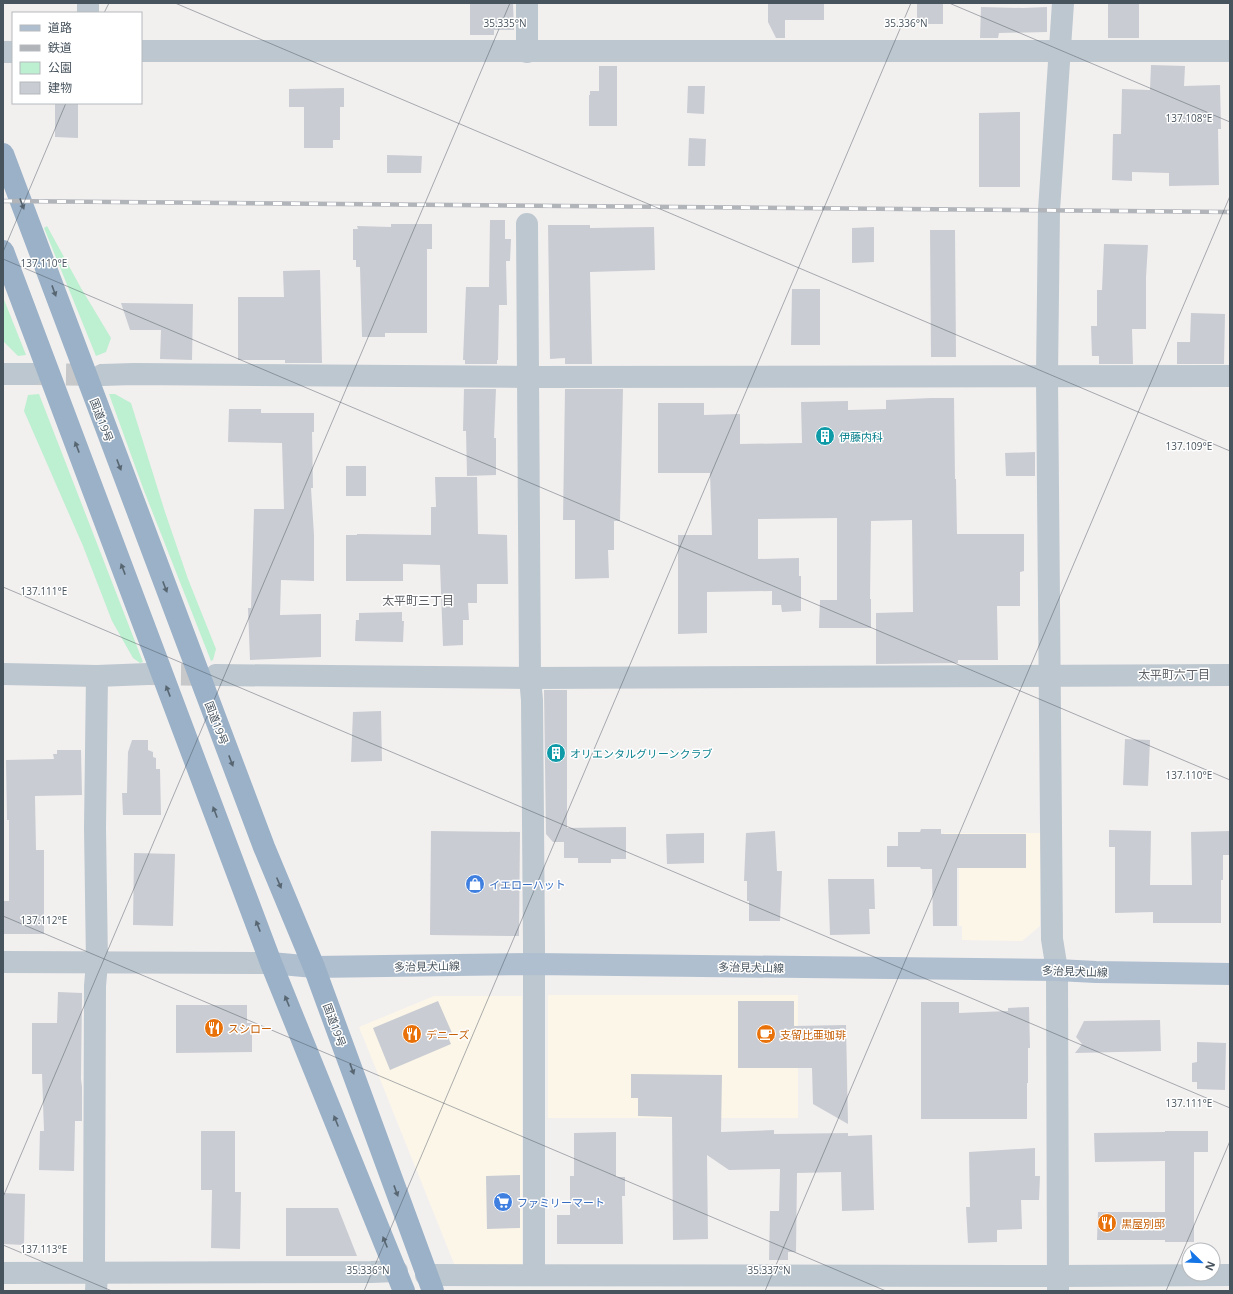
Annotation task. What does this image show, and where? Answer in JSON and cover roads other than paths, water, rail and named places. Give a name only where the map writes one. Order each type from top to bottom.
[{"type":"highway","name":"国道19号","points":[[3,154],[264,847],[314,967],[430,1283]]},
{"type":"highway","points":[[3,251],[272,963],[404,1291]]},
{"type":"main road","name":"多治見犬山線","points":[[272,963],[314,967],[534,964],[1057,970],[1230,974]]},
{"type":"street","points":[[527,3],[527,52]]},
{"type":"street","points":[[1058,1284],[1057,970],[1052,939],[1047,377],[1049,210],[1063,3]]},
{"type":"street","points":[[142,52],[1230,51]]},
{"type":"street","points":[[528,224],[530,678],[532,700],[534,964],[534,1275]]},
{"type":"street","points":[[3,374],[33,374]]},
{"type":"street","points":[[102,375],[528,377],[1230,376]]},
{"type":"street","points":[[3,674],[97,676],[148,674]]},
{"type":"street","points":[[216,675],[530,678],[1230,675]]},
{"type":"street","points":[[97,676],[95,828],[97,963],[95,986],[94,1254],[97,1282]]},
{"type":"street","points":[[3,962],[272,963]]},
{"type":"street","points":[[3,1273],[97,1282],[397,1271]]},
{"type":"street","points":[[430,1283],[534,1275],[1058,1284],[1230,1275]]},
{"type":"tunnel","points":[[33,374],[102,375]]},
{"type":"tunnel","points":[[148,674],[216,675]]},
{"type":"railway","points":[[3,201],[1230,212]]},
{"type":"place","name":"伊藤内科","points":[[825,436]]},
{"type":"place","name":"オリエンタルグリーンクラブ","points":[[556,753]]},
{"type":"place","name":"イエローハット","points":[[475,884]]},
{"type":"place","name":"スシロー","points":[[214,1028]]},
{"type":"place","name":"デニーズ","points":[[412,1034]]},
{"type":"place","name":"支留比亜珈琲","points":[[766,1034]]},
{"type":"place","name":"ファミリーマート","points":[[503,1202]]},
{"type":"place","name":"黒屋別邸","points":[[1107,1223]]},
{"type":"district","name":"太平町三丁目","points":[[418,600]]},
{"type":"district","name":"太平町六丁目","points":[[1174,674]]}]
